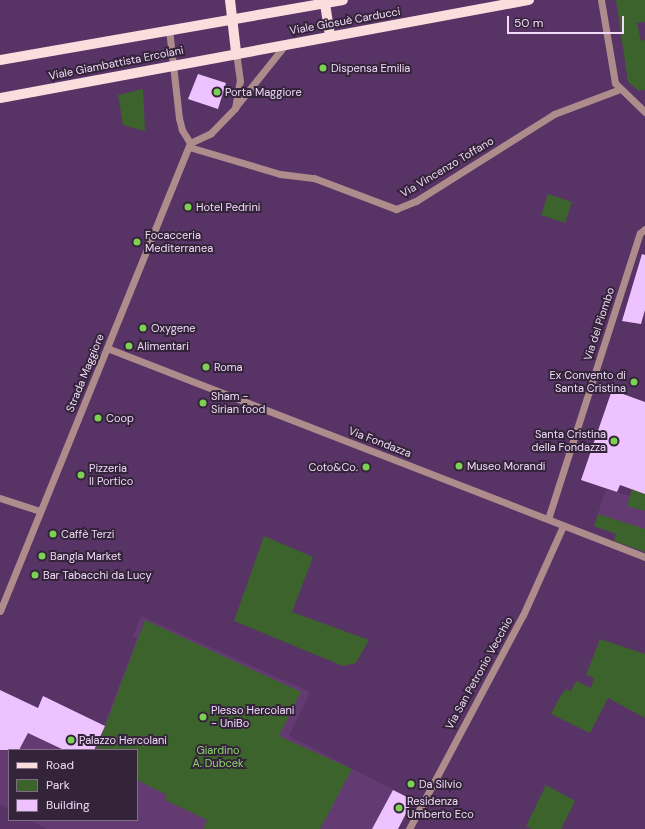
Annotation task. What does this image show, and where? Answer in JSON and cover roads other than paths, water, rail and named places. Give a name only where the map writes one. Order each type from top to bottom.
[{"type":"main road","points":[[230,0],[230,19],[236,52]]},
{"type":"main road","name":"Viale Giosuè Carducci","points":[[230,19],[343,0]]},
{"type":"main road","name":"Viale Giosuè Carducci","points":[[236,52],[529,0]]},
{"type":"main road","points":[[325,4],[330,35]]},
{"type":"main road","name":"Viale Giambattista Ercolani","points":[[0,60],[230,19]]},
{"type":"main road","name":"Viale Giambattista Ercolani","points":[[0,98],[236,52]]},
{"type":"street","points":[[601,0],[618,90],[645,112]]},
{"type":"street","points":[[169,29],[182,130],[190,145],[211,133],[235,108],[286,43]]},
{"type":"street","points":[[235,108],[240,82],[236,52]]},
{"type":"street","name":"Via Vincenzo Toffano","points":[[190,145],[280,174],[314,178],[396,209],[416,201],[554,114],[618,90]]},
{"type":"street","name":"Strada Maggiore","points":[[0,611],[190,145]]},
{"type":"street","name":"Via del Piombo","points":[[548,519],[640,233],[645,229]]},
{"type":"street","name":"Via Fondazza","points":[[107,348],[645,557]]},
{"type":"street","points":[[0,498],[40,511]]},
{"type":"street","name":"Via San Petronio Vecchio","points":[[409,829],[523,615],[563,526]]},
{"type":"place","name":"Dispensa Emilia","points":[[323,68]]},
{"type":"place","name":"Porta Maggiore","points":[[217,92]]},
{"type":"place","name":"Hotel Pedrini","points":[[188,207]]},
{"type":"place","name":"Focacceria Mediterranea","points":[[137,242]]},
{"type":"place","name":"Oxygene","points":[[143,328]]},
{"type":"place","name":"Alimentari","points":[[129,346]]},
{"type":"place","name":"Roma","points":[[206,367]]},
{"type":"place","name":"Ex Convento di Santa Cristina","points":[[634,382]]},
{"type":"place","name":"Sham - Sirian food","points":[[203,403]]},
{"type":"place","name":"Coop","points":[[98,418]]},
{"type":"place","name":"Santa Cristina della Fondazza","points":[[614,441]]},
{"type":"place","name":"Museo Morandi","points":[[459,466]]},
{"type":"place","name":"Coto&Co.","points":[[366,467]]},
{"type":"place","name":"Pizzeria Il Portico","points":[[81,475]]},
{"type":"place","name":"Caffè Terzi","points":[[53,534]]},
{"type":"place","name":"Bangla Market","points":[[42,556]]},
{"type":"place","name":"Bar Tabacchi da Lucy","points":[[35,575]]},
{"type":"place","name":"Plesso Hercolani - UniBo","points":[[203,717]]},
{"type":"place","name":"Palazzo Hercolani","points":[[71,740]]},
{"type":"place","name":"Da Silvio","points":[[411,784]]},
{"type":"place","name":"Residenza Umberto Eco","points":[[399,808]]},
{"type":"park label","name":"Giardino A. Dubcek","points":[[218,757]]}]
